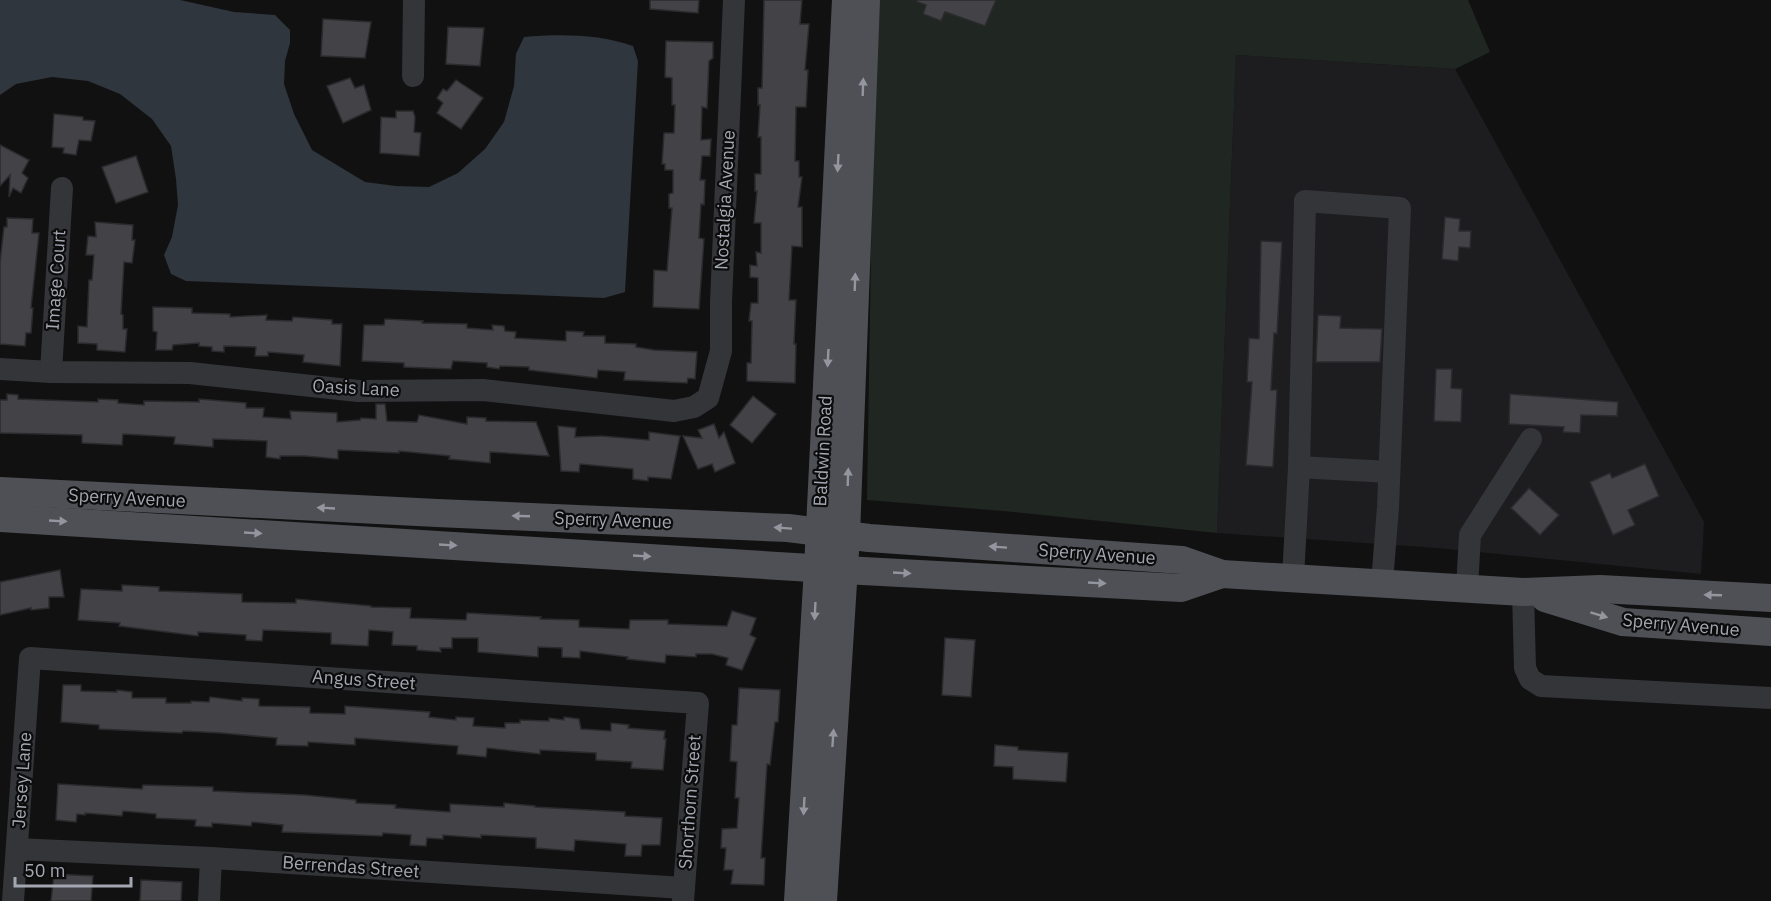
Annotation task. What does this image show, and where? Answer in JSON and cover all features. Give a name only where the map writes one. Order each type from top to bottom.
[{"type":"main road","name":"Baldwin Road","points":[[833,533],[846,0]]},
{"type":"main road","name":"Baldwin Road","points":[[823,901],[831,569],[866,0]]},
{"type":"main road","name":"Sperry Avenue","points":[[0,491],[741,526],[1182,560],[1222,574],[1523,592],[1600,589],[1771,598]]},
{"type":"main road","name":"Sperry Avenue","points":[[0,518],[1181,588],[1222,574]]},
{"type":"main road","name":"Baldwin Road","points":[[798,901],[831,569]]},
{"type":"main road","name":"Sperry Avenue","points":[[1523,592],[1623,622],[1771,632]]},
{"type":"street","points":[[413,76],[414,0]]},
{"type":"street","name":"Nostalgia Avenue","points":[[708,398],[721,351],[721,302],[734,0]]},
{"type":"street","name":"Image Court","points":[[51,372],[62,188]]},
{"type":"street","points":[[1293,578],[1299,467],[1305,201],[1400,208],[1382,583]]},
{"type":"street","name":"Oasis Lane","points":[[0,369],[51,372],[190,372],[358,391],[483,390],[674,411],[694,407],[708,398]]},
{"type":"street","points":[[1467,588],[1470,535],[1531,439]]},
{"type":"street","points":[[1299,467],[1389,472]]},
{"type":"street","points":[[1523,592],[1525,668],[1530,679],[1541,686],[1771,698]]},
{"type":"street","name":"Angus Street","points":[[30,658],[698,703]]},
{"type":"street","name":"Jersey Lane","points":[[13,901],[30,658]]},
{"type":"street","name":"Shorthorn Street","points":[[683,894],[698,703]]},
{"type":"street","name":"Berrendas Street","points":[[17,849],[212,858],[683,894]]},
{"type":"street","points":[[209,901],[212,858]]},
{"type":"shaded area","points":[[0,0],[180,0],[234,12],[275,15],[290,30],[284,84],[294,114],[312,150],[365,182],[396,186],[429,187],[458,173],[485,149],[504,122],[514,86],[516,54],[524,37],[579,36],[607,39],[633,46],[638,61],[625,292],[604,298],[186,281],[171,274],[164,255],[172,237],[178,205],[171,146],[152,119],[120,94],[88,81],[52,77],[16,84],[0,95]]},
{"type":"shaded area","points":[[875,0],[1468,0],[1490,52],[1455,69],[1236,55],[1217,533],[1003,511],[867,500]]},
{"type":"shaded area","points":[[1236,55],[1455,69],[1704,522],[1701,574],[1438,548],[1217,533]]},
{"type":"building","points":[[650,0],[699,0],[698,13],[650,9]]},
{"type":"building","points":[[764,0],[802,0],[800,24],[809,24],[805,70],[808,70],[806,107],[796,107],[795,161],[799,161],[799,177],[802,177],[798,207],[802,207],[802,247],[792,246],[789,300],[796,300],[795,383],[747,381],[747,363],[751,363],[752,321],[749,321],[751,303],[758,303],[758,278],[750,277],[750,265],[757,266],[756,252],[761,253],[761,223],[754,223],[757,191],[755,191],[755,174],[761,174],[758,88],[762,88]]},
{"type":"building","points":[[917,0],[996,0],[985,26],[945,12],[941,21],[923,14],[926,5]]},
{"type":"building","points":[[323,19],[371,22],[365,58],[321,56]]},
{"type":"building","points":[[448,27],[484,28],[480,66],[446,64]]},
{"type":"building","points":[[666,41],[713,42],[713,58],[709,61],[707,108],[702,107],[701,140],[711,139],[710,156],[702,156],[700,180],[705,180],[699,238],[704,239],[699,309],[653,307],[654,270],[667,271],[672,208],[669,208],[669,194],[673,193],[673,170],[665,170],[665,164],[662,164],[664,133],[674,133],[675,105],[672,105],[672,78],[665,77]]},
{"type":"building","points":[[350,78],[355,88],[364,85],[371,110],[343,123],[327,86]]},
{"type":"building","points":[[456,80],[483,98],[461,129],[437,113],[443,103],[437,98],[443,89],[447,91]]},
{"type":"building","points":[[396,111],[413,111],[414,132],[421,133],[419,156],[380,153],[381,117],[396,118]]},
{"type":"building","points":[[54,114],[83,117],[83,120],[95,121],[91,141],[79,140],[76,155],[63,153],[64,148],[52,147]]},
{"type":"building","points":[[0,145],[29,160],[22,173],[28,178],[21,193],[13,188],[9,197],[10,175],[0,186]]},
{"type":"building","points":[[136,156],[148,192],[116,203],[102,167]]},
{"type":"building","points":[[1445,217],[1460,219],[1459,231],[1471,231],[1470,248],[1459,247],[1458,261],[1442,259]]},
{"type":"building","points":[[7,218],[33,219],[32,233],[39,233],[31,308],[33,308],[31,333],[26,333],[25,346],[0,344],[0,262]]},
{"type":"building","points":[[95,222],[133,225],[132,240],[135,240],[132,263],[124,262],[121,314],[123,315],[123,329],[127,329],[125,352],[97,350],[97,344],[78,343],[78,326],[87,327],[89,280],[92,280],[94,255],[86,255],[88,236],[96,237]]},
{"type":"building","points":[[1261,241],[1282,242],[1277,334],[1274,333],[1271,390],[1277,390],[1273,467],[1246,465],[1252,382],[1247,382],[1249,338],[1259,339]]},
{"type":"building","points":[[153,307],[192,308],[192,313],[230,314],[230,317],[267,315],[266,320],[292,321],[293,317],[332,320],[332,324],[342,324],[340,366],[303,362],[304,355],[268,352],[268,356],[255,356],[256,347],[224,346],[224,352],[212,351],[212,347],[199,346],[199,343],[173,345],[172,350],[156,350],[157,332],[153,331]]},
{"type":"building","points":[[1318,315],[1341,316],[1340,328],[1382,329],[1380,362],[1316,362]]},
{"type":"building","points":[[385,319],[467,324],[467,328],[493,330],[492,325],[504,326],[505,331],[516,332],[515,338],[566,341],[566,331],[584,332],[583,336],[605,336],[605,343],[636,344],[636,347],[654,350],[697,352],[695,379],[688,378],[687,383],[624,380],[625,372],[598,370],[597,378],[529,370],[529,367],[500,366],[499,369],[487,367],[487,363],[453,361],[451,369],[404,367],[404,363],[362,361],[364,325],[384,325]]},
{"type":"building","points":[[1436,369],[1452,369],[1451,388],[1462,389],[1461,422],[1434,421]]},
{"type":"building","points":[[7,394],[18,395],[18,399],[98,402],[98,399],[144,405],[144,401],[199,402],[199,399],[246,403],[246,408],[264,408],[263,417],[291,419],[290,411],[337,413],[337,422],[360,420],[361,418],[376,419],[376,404],[385,404],[387,421],[417,422],[419,415],[467,424],[467,417],[486,418],[486,421],[536,422],[549,456],[490,452],[490,463],[399,451],[399,453],[338,450],[338,459],[280,456],[280,459],[266,457],[267,441],[213,439],[213,447],[174,444],[175,437],[123,434],[122,445],[82,443],[82,435],[0,433],[0,400],[7,400]]},
{"type":"building","points":[[1510,394],[1618,402],[1617,416],[1581,415],[1580,433],[1563,432],[1564,427],[1509,424]]},
{"type":"building","points":[[753,396],[776,414],[752,443],[730,425]]},
{"type":"building","points":[[714,424],[719,438],[724,432],[735,463],[715,472],[712,464],[698,469],[683,436],[702,438],[698,430]]},
{"type":"building","points":[[558,426],[576,428],[575,437],[601,436],[649,440],[649,432],[680,436],[671,479],[648,477],[648,481],[633,479],[633,469],[580,464],[579,472],[561,471]]},
{"type":"building","points":[[1645,464],[1659,496],[1628,510],[1635,525],[1613,535],[1590,482],[1610,473],[1612,478]]},
{"type":"building","points":[[1529,488],[1559,515],[1540,535],[1511,508]]},
{"type":"building","points":[[60,570],[64,597],[49,597],[49,608],[31,610],[31,608],[0,615],[0,582]]},
{"type":"building","points":[[122,585],[159,587],[159,591],[242,594],[242,602],[296,603],[296,599],[371,607],[411,608],[410,618],[466,620],[467,613],[579,620],[579,627],[629,629],[630,620],[668,620],[668,624],[727,626],[732,611],[756,618],[750,635],[756,638],[742,670],[726,665],[728,658],[712,654],[696,654],[696,657],[666,655],[665,663],[580,651],[580,658],[562,657],[562,648],[538,647],[538,657],[478,652],[478,638],[452,638],[452,648],[440,648],[441,652],[417,650],[417,646],[392,645],[393,632],[369,630],[368,646],[331,644],[331,633],[263,630],[262,641],[246,640],[246,635],[198,632],[198,636],[119,626],[120,623],[78,620],[81,589],[122,591]]},
{"type":"building","points":[[945,638],[975,640],[971,697],[942,695]]},
{"type":"building","points":[[63,685],[81,685],[81,691],[132,692],[132,698],[166,698],[166,703],[209,702],[210,697],[242,701],[242,698],[259,699],[259,706],[310,707],[310,713],[345,714],[345,706],[430,712],[429,717],[456,720],[456,717],[474,718],[473,726],[505,728],[505,723],[520,723],[520,720],[549,721],[549,718],[564,720],[564,717],[579,719],[581,729],[611,731],[611,723],[629,725],[628,728],[665,731],[663,770],[631,768],[632,762],[596,760],[596,753],[540,750],[540,754],[487,748],[486,757],[457,754],[458,746],[355,738],[355,745],[308,742],[308,746],[276,745],[277,738],[183,731],[182,733],[99,729],[99,725],[61,722]]},
{"type":"building","points":[[739,688],[780,690],[778,722],[775,722],[770,765],[767,764],[761,858],[765,858],[764,885],[731,884],[733,870],[724,870],[726,848],[721,848],[722,829],[737,828],[739,798],[735,798],[737,762],[730,761],[732,725],[737,725]]},
{"type":"building","points":[[995,745],[1018,747],[1018,750],[1068,753],[1066,782],[1013,779],[1013,767],[994,766]]},
{"type":"building","points":[[58,784],[142,789],[143,785],[213,787],[213,791],[304,795],[356,800],[356,803],[396,805],[395,808],[450,812],[450,804],[504,807],[504,803],[625,812],[625,816],[662,818],[660,845],[642,845],[641,856],[625,856],[626,844],[575,840],[574,851],[536,848],[536,838],[443,835],[443,839],[427,838],[426,846],[410,845],[411,835],[282,832],[283,825],[252,822],[251,826],[212,823],[212,827],[195,826],[196,820],[156,818],[156,814],[123,811],[122,816],[85,813],[85,815],[77,814],[76,822],[56,820]]},
{"type":"building","points":[[54,874],[93,876],[91,901],[51,901]]},
{"type":"building","points":[[141,880],[182,882],[181,901],[140,901]]}]
